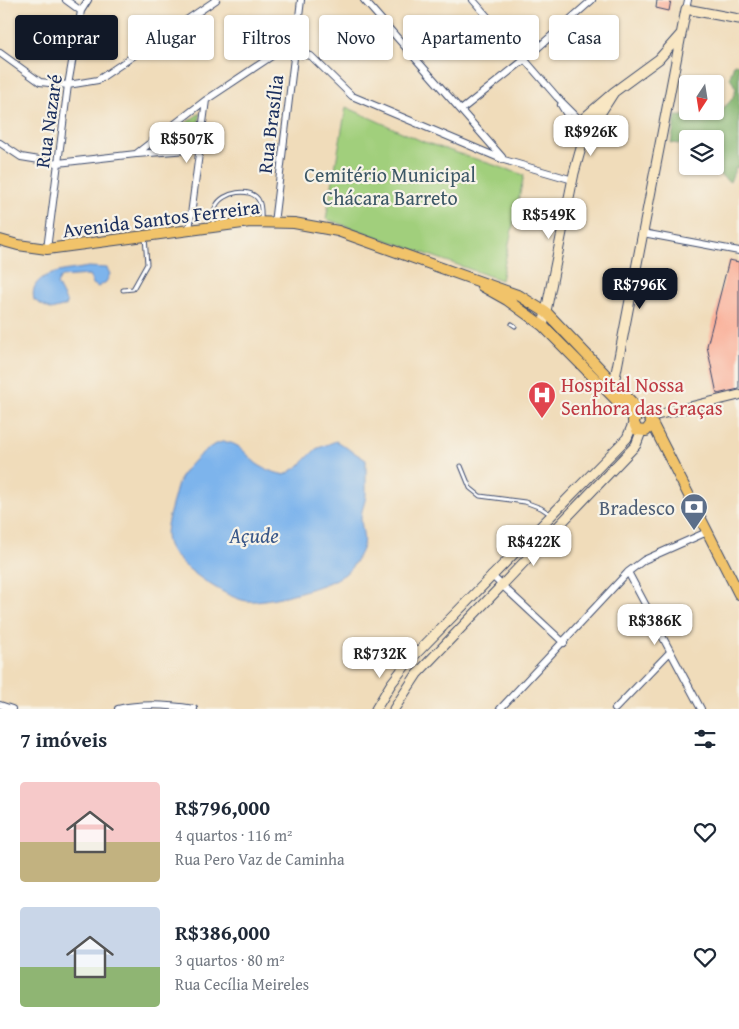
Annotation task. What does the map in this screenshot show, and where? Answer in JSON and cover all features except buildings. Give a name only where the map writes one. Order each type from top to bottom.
[{"type":"main road","name":"Avenida Santos Ferreira","points":[[0,240],[47,249],[212,227],[261,222],[294,223],[338,231],[520,296],[547,313],[614,383],[671,462],[739,594]]},
{"type":"main road","name":"Avenida Santos Ferreira","points":[[468,279],[507,300],[543,326],[642,423]]},
{"type":"street","points":[[66,0],[81,11]]},
{"type":"street","name":"Rua Nazaré","points":[[47,249],[68,85],[81,11],[88,0]]},
{"type":"street","points":[[0,53],[40,82],[68,85],[98,80],[216,0]]},
{"type":"street","name":"Rua Brasília","points":[[299,15],[301,0]]},
{"type":"street","points":[[364,0],[504,160]]},
{"type":"street","points":[[473,0],[486,15]]},
{"type":"street","points":[[539,47],[590,1]]},
{"type":"street","points":[[614,383],[687,4],[739,19]]},
{"type":"street","points":[[581,120],[614,92],[659,59],[681,34]]},
{"type":"street","points":[[309,56],[352,96],[504,160],[573,176]]},
{"type":"street","points":[[136,154],[206,100],[266,60]]},
{"type":"street","name":"Rua Brasília","points":[[274,223],[294,60]]},
{"type":"street","points":[[461,110],[524,60],[557,97],[581,120],[588,122],[582,131],[543,326]]},
{"type":"street","points":[[582,131],[614,92]]},
{"type":"street","points":[[557,97],[582,131]]},
{"type":"street","points":[[189,230],[206,100]]},
{"type":"street","points":[[0,143],[21,157],[58,163],[200,149]]},
{"type":"street","points":[[643,233],[739,251]]},
{"type":"street","points":[[376,709],[391,684],[408,662],[491,575],[642,423],[739,395]]},
{"type":"street","points":[[394,709],[417,674],[636,445],[642,423]]},
{"type":"street","points":[[500,709],[564,643],[628,572],[644,560],[707,532]]},
{"type":"street","points":[[628,572],[701,709]]},
{"type":"street","points":[[491,575],[564,643]]},
{"type":"street","points":[[615,709],[670,652]]},
{"type":"street","points":[[0,705],[12,709]]},
{"type":"street","points":[[118,709],[140,705],[168,705],[194,709]]},
{"type":"lane","points":[[212,227],[215,206],[220,200],[228,195],[246,192],[256,197],[260,203],[261,222]]},
{"type":"lane","points":[[123,290],[133,289],[147,264],[145,236]]},
{"type":"lane","points":[[461,466],[470,488],[480,496],[525,502],[541,508],[550,515]]},
{"type":"green space","points":[[734,64],[739,65],[739,168],[736,167],[730,182],[720,175],[724,175],[724,130],[679,130],[679,144],[671,143],[676,116],[679,116],[679,120],[724,120],[724,107],[732,98],[736,89],[730,77]]},
{"type":"green space","name":"Cemitério Municipal Chácara Barreto","points":[[346,107],[424,142],[524,175],[501,280],[326,219]]},
{"type":"green space","points":[[200,113],[196,143],[154,146]]},
{"type":"water","points":[[88,267],[107,268],[110,274],[106,282],[98,287],[93,284],[89,275],[61,277],[57,284],[67,303],[66,306],[51,310],[34,300],[34,290],[37,283],[43,278],[51,274]]},
{"type":"water","name":"Açude","points":[[336,441],[366,460],[366,497],[361,516],[364,542],[356,561],[345,574],[326,584],[297,593],[247,601],[238,599],[214,587],[189,569],[171,550],[167,542],[166,528],[178,484],[182,474],[207,449],[222,442],[233,444],[242,449],[260,466],[272,472],[285,475],[299,466],[316,449]]},
{"type":"place","name":"Hospital Nossa Senhora das Graças","points":[[542,419]]},
{"type":"place","name":"Bradesco","points":[[694,531]]}]
